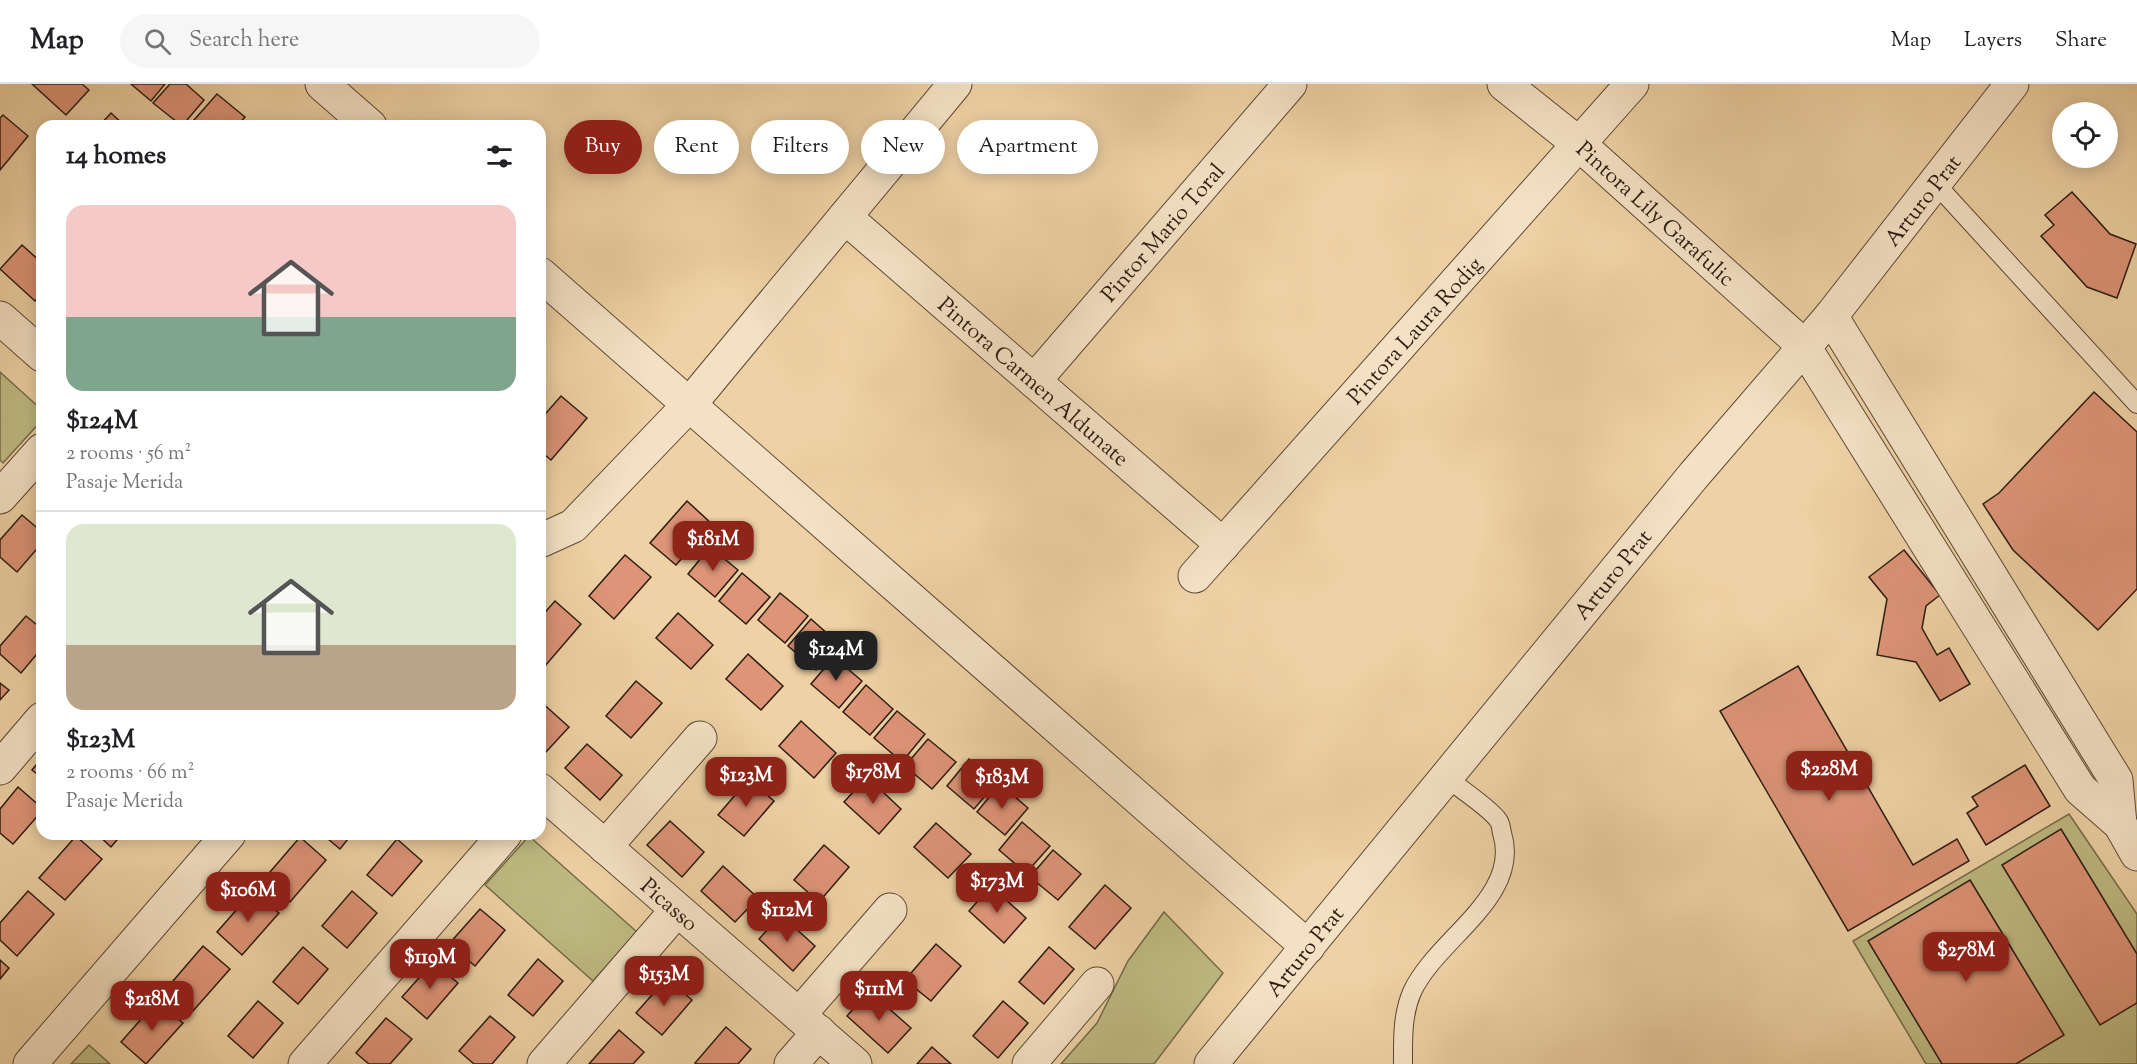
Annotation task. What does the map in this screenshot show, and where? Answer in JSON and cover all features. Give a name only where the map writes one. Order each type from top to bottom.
[{"type":"street","points":[[322,84],[363,120]]},
{"type":"street","points":[[546,538],[573,526],[690,405],[955,84]]},
{"type":"street","name":"Pintor Mario Toral","points":[[1034,381],[1290,84]]},
{"type":"street","name":"Pintora Lily Garafulic","points":[[1504,84],[1579,144],[1803,345],[2080,789],[2120,824]]},
{"type":"street","name":"Pintora Laura Rodig","points":[[1195,576],[1632,84]]},
{"type":"street","name":"Arturo Prat","points":[[1211,1064],[1803,345],[1831,316],[2012,84]]},
{"type":"street","name":"Pintora Carmen Aldunate","points":[[845,217],[1223,545]]},
{"type":"street","points":[[546,279],[1308,947]]},
{"type":"street","points":[[1831,316],[2116,780],[2120,824],[2137,854]]},
{"type":"street","points":[[0,318],[36,350]]},
{"type":"street","points":[[0,497],[36,457]]},
{"type":"street","points":[[0,768],[36,726]]},
{"type":"street","points":[[605,847],[700,738]]},
{"type":"street","name":"Picasso","points":[[546,796],[855,1064]]},
{"type":"street","points":[[30,1064],[224,840]]},
{"type":"street","points":[[305,1064],[500,840]]},
{"type":"street","points":[[544,1064],[677,910]]},
{"type":"street","points":[[791,1064],[809,1023],[890,910]]},
{"type":"street","points":[[1029,1064],[1097,984]]},
{"type":"lane","points":[[1935,183],[2137,404]]},
{"type":"lane","points":[[1403,1064],[1403,1026],[1412,992],[1439,951],[1481,909],[1494,891],[1504,867],[1507,847],[1498,819],[1445,777]]},
{"type":"shaded area","points":[[0,372],[36,405],[36,427],[3,463],[0,460]]},
{"type":"shaded area","points":[[2069,814],[2137,914],[2137,1064],[1926,1064],[1853,941]]},
{"type":"shaded area","points":[[525,840],[534,840],[637,932],[593,981],[485,885]]},
{"type":"shaded area","points":[[1164,912],[1223,973],[1154,1064],[1061,1064],[1097,1023],[1128,961]]},
{"type":"shaded area","points":[[89,1045],[110,1064],[71,1064]]},
{"type":"building","points":[[32,84],[82,84],[89,90],[66,115]]},
{"type":"building","points":[[131,84],[165,84],[151,101]]},
{"type":"building","points":[[170,84],[186,84],[204,100],[187,120],[174,120],[153,103]]},
{"type":"building","points":[[217,94],[245,117],[242,120],[194,120]]},
{"type":"building","points":[[111,113],[119,120],[105,120]]},
{"type":"building","points":[[3,115],[28,136],[0,170],[0,118]]},
{"type":"building","points":[[2072,192],[2110,234],[2136,244],[2117,298],[2087,287],[2041,236],[2054,225],[2045,215]]},
{"type":"building","points":[[22,245],[36,258],[35,301],[0,269]]},
{"type":"building","points":[[2094,392],[2137,432],[2137,589],[2098,630],[2013,550],[1983,504],[1999,493]]},
{"type":"building","points":[[561,396],[587,418],[551,460],[546,456],[546,413]]},
{"type":"building","points":[[687,501],[712,524],[676,565],[650,543]]},
{"type":"building","points":[[22,515],[36,527],[36,550],[17,572],[0,557],[0,540]]},
{"type":"building","points":[[710,547],[738,570],[715,597],[688,574]]},
{"type":"building","points":[[1904,550],[1940,595],[1926,606],[1922,628],[1937,655],[1949,648],[1970,684],[1940,701],[1916,662],[1877,655],[1887,599],[1869,577]]},
{"type":"building","points":[[625,555],[651,577],[614,619],[589,596]]},
{"type":"building","points":[[742,573],[770,597],[746,624],[719,601]]},
{"type":"building","points":[[780,593],[808,616],[785,643],[758,620]]},
{"type":"building","points":[[555,601],[581,624],[546,665],[546,611]]},
{"type":"building","points":[[678,613],[713,645],[691,669],[656,638]]},
{"type":"building","points":[[26,616],[36,624],[36,655],[21,673],[0,654],[0,646]]},
{"type":"building","points":[[811,619],[838,643],[816,670],[788,646]]},
{"type":"building","points":[[748,654],[783,686],[761,710],[726,679]]},
{"type":"building","points":[[834,657],[862,681],[839,708],[811,684]]},
{"type":"building","points":[[1798,666],[1913,865],[1957,839],[1969,861],[1848,931],[1720,711]]},
{"type":"building","points":[[636,681],[662,703],[631,738],[606,716]]},
{"type":"building","points":[[0,683],[9,690],[0,700]]},
{"type":"building","points":[[866,685],[893,709],[870,735],[843,712]]},
{"type":"building","points":[[546,706],[569,727],[546,752]]},
{"type":"building","points":[[897,711],[925,734],[902,762],[874,738]]},
{"type":"building","points":[[801,721],[836,753],[814,778],[779,746]]},
{"type":"building","points":[[928,739],[956,762],[932,789],[905,766]]},
{"type":"building","points":[[587,744],[622,775],[600,800],[565,768]]},
{"type":"building","points":[[969,759],[997,782],[974,809],[947,786]]},
{"type":"building","points":[[2025,765],[2050,806],[1986,845],[1967,813],[1978,806],[1972,797]]},
{"type":"building","points":[[867,777],[901,809],[879,834],[844,802]]},
{"type":"building","points":[[749,779],[774,801],[744,836],[718,815]]},
{"type":"building","points":[[1000,784],[1028,808],[1005,835],[977,812]]},
{"type":"building","points":[[18,787],[36,803],[36,818],[13,844],[0,833],[0,809]]},
{"type":"building","points":[[670,821],[704,852],[682,877],[647,845]]},
{"type":"building","points":[[1022,822],[1050,846],[1026,873],[999,850]]},
{"type":"building","points":[[936,823],[971,854],[948,878],[914,847]]},
{"type":"building","points":[[2061,829],[2137,954],[2137,1003],[2100,1025],[2002,865]]},
{"type":"building","points":[[72,840],[81,840],[102,859],[65,900],[39,878]]},
{"type":"building","points":[[103,840],[117,840],[111,847]]},
{"type":"building","points":[[297,840],[303,840],[326,860],[290,902],[264,879]]},
{"type":"building","points":[[329,840],[347,840],[340,849]]},
{"type":"building","points":[[396,840],[422,861],[392,896],[367,875]]},
{"type":"building","points":[[824,845],[849,867],[819,902],[794,880]]},
{"type":"building","points":[[1053,850],[1081,874],[1058,900],[1030,877]]},
{"type":"building","points":[[723,866],[758,898],[735,922],[701,891]]},
{"type":"building","points":[[1970,880],[2064,1035],[2016,1064],[1942,1064],[1868,941]]},
{"type":"building","points":[[1105,885],[1131,908],[1095,949],[1069,927]]},
{"type":"building","points":[[991,886],[1026,918],[1004,943],[969,911]]},
{"type":"building","points":[[28,891],[54,914],[17,956],[0,940],[0,923]]},
{"type":"building","points":[[253,891],[279,913],[242,955],[217,932]]},
{"type":"building","points":[[352,891],[377,913],[347,948],[322,926]]},
{"type":"building","points":[[480,909],[505,930],[475,966],[449,944]]},
{"type":"building","points":[[781,915],[815,946],[793,971],[759,939]]},
{"type":"building","points":[[936,944],[961,966],[931,1001],[905,980]]},
{"type":"building","points":[[203,946],[230,969],[193,1011],[167,988]]},
{"type":"building","points":[[303,947],[328,969],[298,1004],[273,982]]},
{"type":"building","points":[[1049,947],[1074,969],[1044,1004],[1019,982]]},
{"type":"building","points":[[538,959],[563,981],[533,1016],[508,995]]},
{"type":"building","points":[[0,960],[9,968],[0,979]]},
{"type":"building","points":[[433,962],[458,983],[427,1019],[402,997]]},
{"type":"building","points":[[667,978],[692,1000],[662,1035],[636,1013]]},
{"type":"building","points":[[869,991],[911,1028],[888,1053],[847,1016]]},
{"type":"building","points":[[157,1001],[183,1023],[146,1064],[121,1042]]},
{"type":"building","points":[[258,1001],[283,1023],[253,1058],[228,1036]]},
{"type":"building","points":[[1003,1001],[1028,1023],[998,1058],[973,1036]]},
{"type":"building","points":[[490,1016],[515,1037],[492,1064],[474,1064],[459,1051]]},
{"type":"building","points":[[386,1018],[412,1039],[390,1064],[369,1064],[356,1053]]},
{"type":"building","points":[[726,1027],[751,1049],[738,1064],[695,1063]]},
{"type":"building","points":[[619,1030],[644,1052],[633,1064],[589,1064]]},
{"type":"building","points":[[932,1047],[951,1064],[917,1064]]}]
